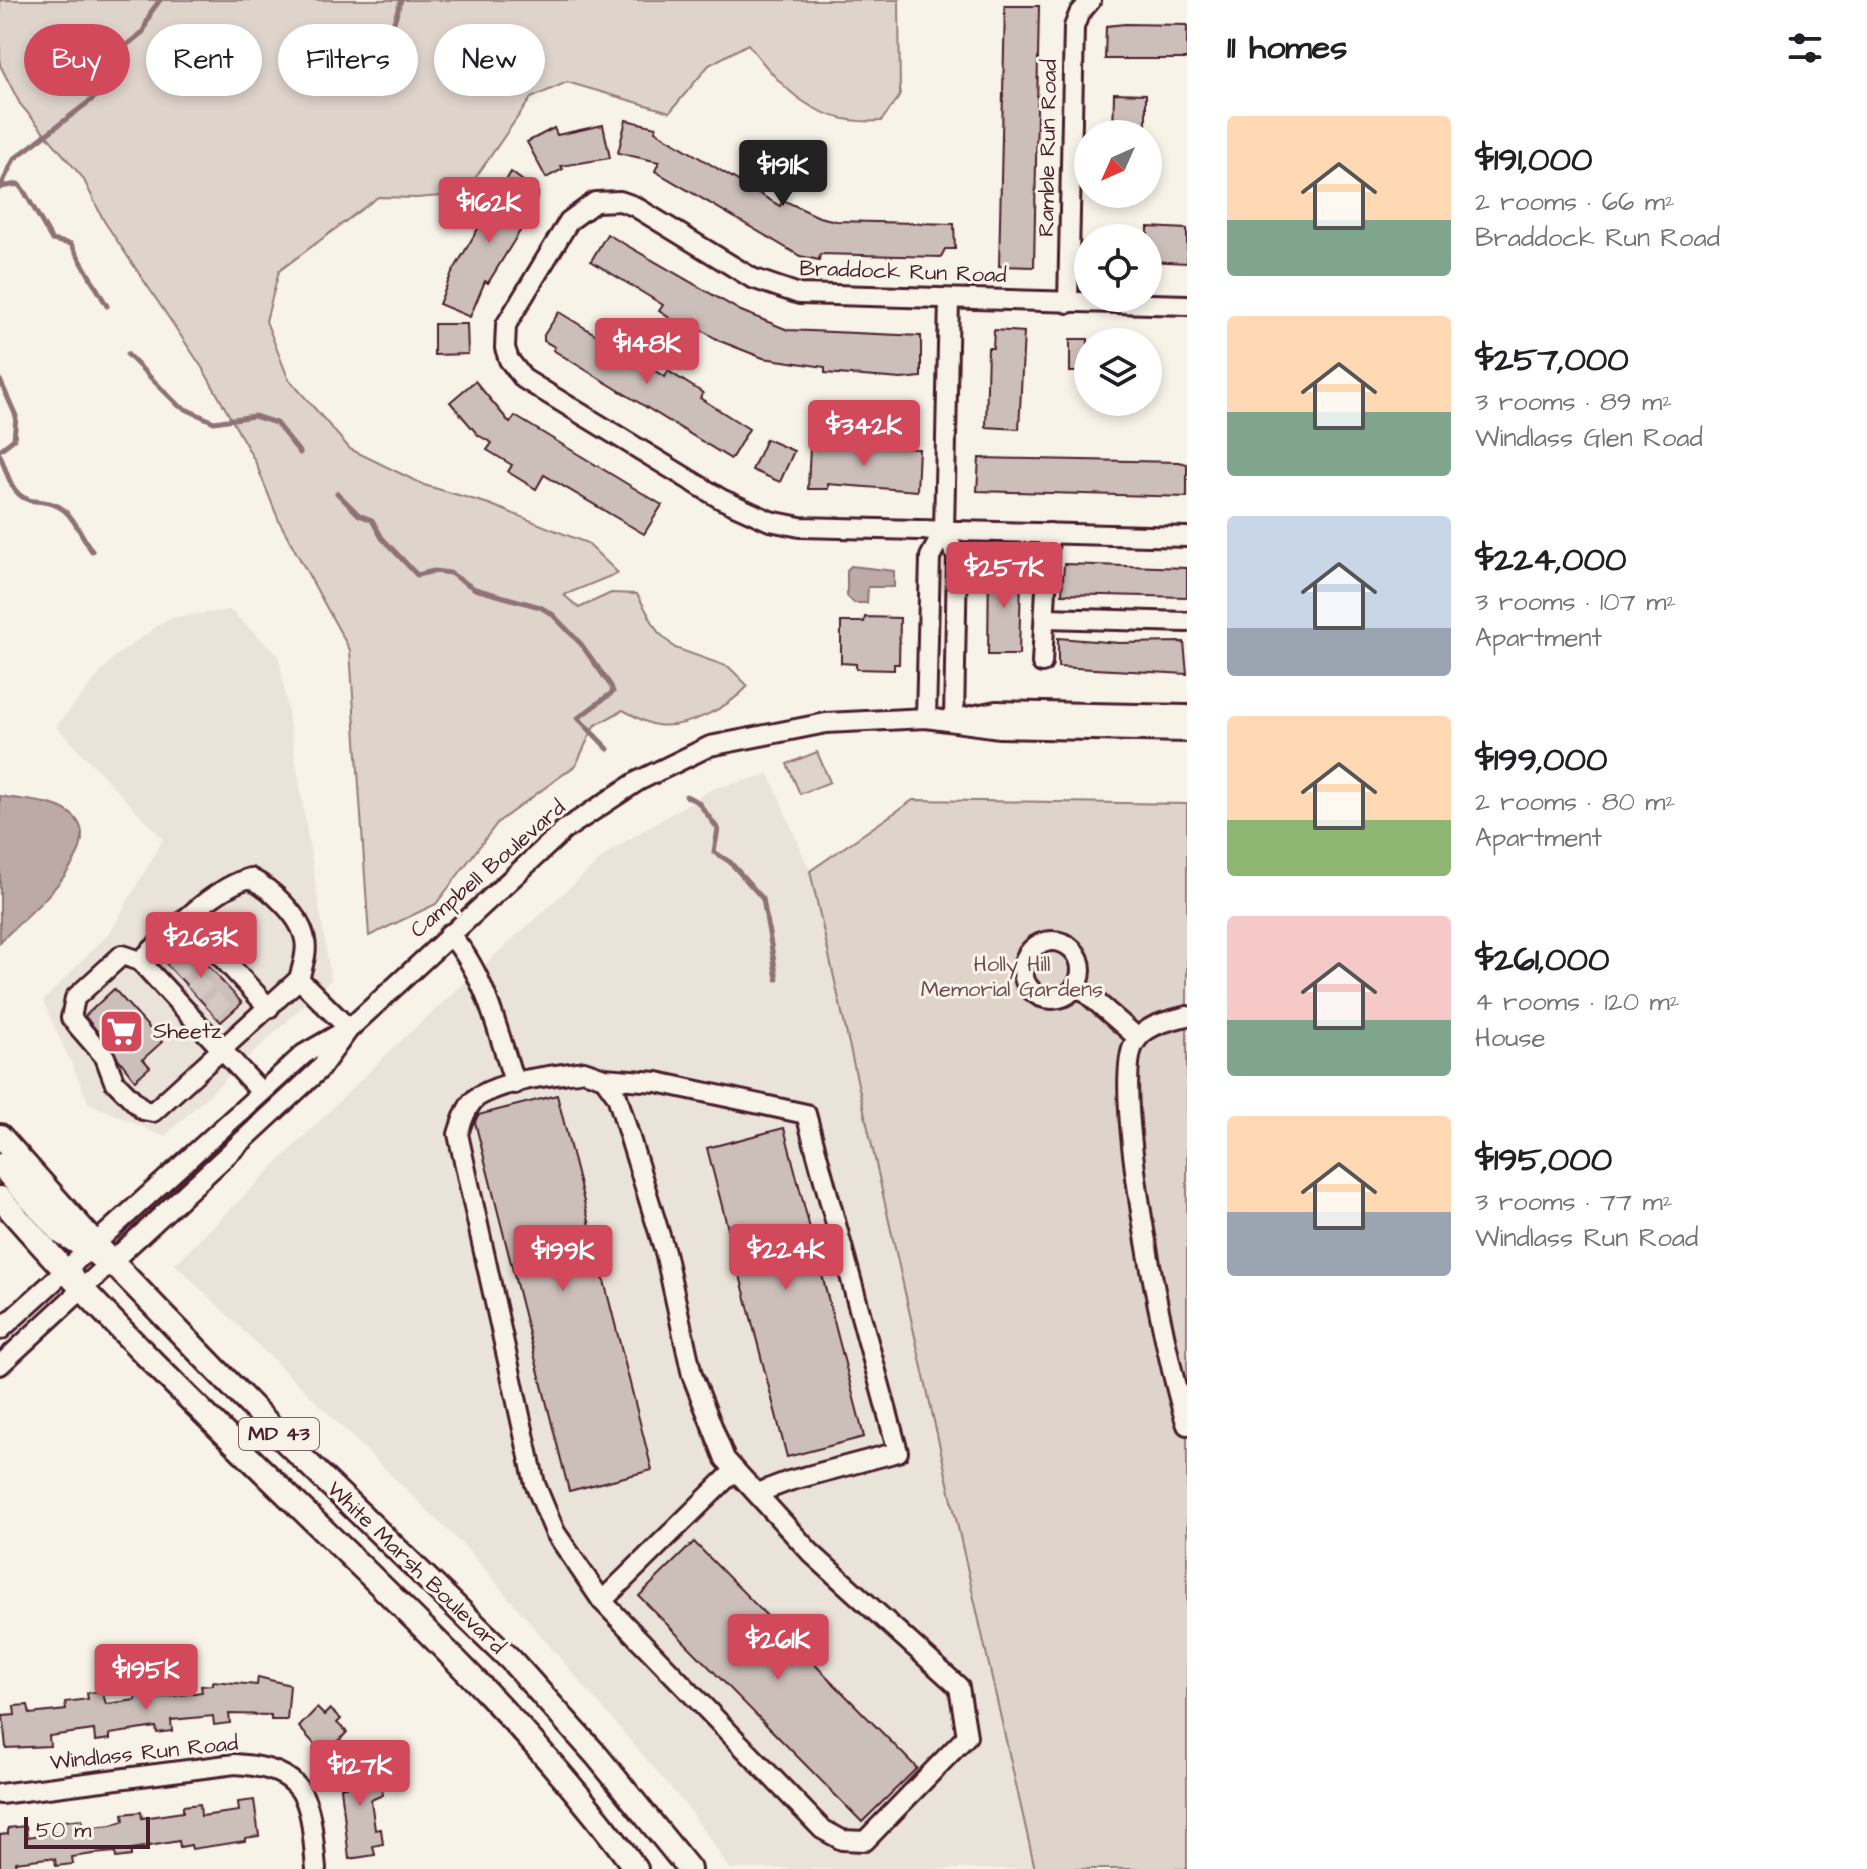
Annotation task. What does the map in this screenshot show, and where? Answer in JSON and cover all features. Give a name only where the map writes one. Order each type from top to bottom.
[{"type":"main road","points":[[0,1136],[91,1247]]},
{"type":"main road","points":[[0,1165],[60,1232],[111,1261]]},
{"type":"main road","name":"White Marsh Boulevard","points":[[0,1198],[217,1427],[476,1677],[603,1824],[636,1869]]},
{"type":"main road","name":"White Marsh Boulevard","points":[[111,1261],[287,1443],[511,1660],[597,1756],[689,1869]]},
{"type":"street","name":"Ramble Run Road","points":[[1068,303],[1074,27],[1079,14],[1091,0]]},
{"type":"street","name":"Braddock Run Road","points":[[944,531],[800,527],[742,510],[524,379],[509,360],[504,336],[510,315],[569,221],[585,207],[606,201],[634,206],[752,278],[783,291],[815,296],[1187,305]]},
{"type":"street","points":[[926,718],[930,557],[944,531],[949,299]]},
{"type":"street","points":[[944,531],[1187,537]]},
{"type":"street","points":[[944,531],[957,557],[954,720]]},
{"type":"street","points":[[1042,663],[1049,533]]},
{"type":"street","points":[[1046,618],[1187,622]]},
{"type":"street","name":"Campbell Boulevard","points":[[954,720],[996,711],[1187,715]]},
{"type":"street","name":"Campbell Boulevard","points":[[0,1365],[319,1070],[349,1029],[449,934],[564,830],[638,781],[710,746],[826,723],[926,718],[1000,728],[1187,732]]},
{"type":"street","points":[[140,961],[186,919],[238,881],[250,878],[262,884],[301,928],[306,942],[299,979],[224,1052],[161,1108],[143,1110],[114,1081],[105,1057],[74,1025],[71,1007],[75,998],[122,955],[140,961],[168,978],[204,1018],[224,1052],[261,1092]]},
{"type":"street","points":[[186,919],[200,947],[237,986],[269,1008]]},
{"type":"street","points":[[449,934],[476,971],[515,1084]]},
{"type":"street","points":[[299,979],[349,1029]]},
{"type":"street","points":[[1077,985],[1138,1038]]},
{"type":"street","points":[[1187,1016],[1159,1023],[1138,1038],[1128,1071],[1130,1127],[1148,1247],[1187,1425]]},
{"type":"street","name":"Campbell Boulevard","points":[[0,1330],[304,1054],[349,1029]]},
{"type":"street","points":[[604,1078],[617,1096],[657,1222],[692,1375],[725,1459],[811,1553],[959,1687],[967,1736],[865,1841],[842,1840],[822,1829],[602,1601],[555,1532],[535,1484],[458,1134],[465,1113],[477,1097],[515,1084],[584,1071],[604,1078],[657,1082],[806,1114],[898,1452],[789,1481],[757,1493]]},
{"type":"street","points":[[602,1601],[735,1470]]},
{"type":"street","name":"Windlass Run Road","points":[[0,1794],[235,1764],[267,1766],[292,1780],[308,1802],[316,1869]]},
{"type":"shaded area","points":[[851,566],[894,571],[894,587],[868,587],[867,603],[854,603],[847,596],[847,570]]},
{"type":"shaded area","points":[[230,610],[279,656],[331,980],[164,1137],[89,1103],[43,1001],[111,931],[163,839],[56,726],[114,657],[169,618]]},
{"type":"shaded area","points":[[769,774],[810,871],[1035,1869],[730,1869],[691,1812],[469,1551],[175,1264],[394,1047],[610,851],[712,789]]},
{"type":"shaded area","points":[[0,796],[61,808],[78,822],[82,839],[76,858],[63,878],[0,942]]},
{"type":"green space","points":[[0,0],[899,0],[900,96],[881,121],[838,118],[804,102],[775,77],[748,44],[709,65],[670,112],[567,82],[545,92],[545,24],[434,24],[434,96],[536,96],[531,98],[464,194],[378,197],[279,271],[266,321],[288,378],[350,449],[424,485],[489,504],[587,543],[618,573],[564,595],[579,608],[611,593],[637,594],[658,632],[675,648],[729,667],[748,686],[719,709],[681,724],[653,724],[623,710],[594,726],[576,765],[498,822],[436,904],[369,936],[350,650],[279,521],[255,461],[203,369],[104,221],[83,178],[20,104],[0,65]]},
{"type":"green space","points":[[817,752],[830,782],[800,794],[787,764]]},
{"type":"green space","name":"Holly Hill Memorial Gardens","points":[[913,800],[1187,804],[1187,1869],[1035,1869],[810,871]]},
{"type":"building","points":[[1005,6],[1039,6],[1034,267],[999,266]]},
{"type":"building","points":[[1187,25],[1187,59],[1105,59],[1106,26]]},
{"type":"building","points":[[1114,93],[1146,94],[1146,120],[1113,120]]},
{"type":"building","points":[[626,120],[656,127],[655,131],[780,206],[783,200],[819,217],[836,221],[954,224],[955,249],[945,249],[941,257],[820,254],[819,260],[800,256],[655,171],[659,162],[618,153]]},
{"type":"building","points":[[603,125],[610,158],[561,166],[563,169],[546,178],[527,142],[554,128],[557,135]]},
{"type":"building","points":[[511,172],[538,192],[538,197],[521,221],[525,223],[488,283],[485,281],[470,317],[439,304],[451,275]]},
{"type":"building","points":[[1162,228],[1187,229],[1187,263],[1162,262]]},
{"type":"building","points":[[607,234],[741,311],[788,330],[921,336],[921,377],[901,379],[825,373],[825,367],[763,358],[720,341],[698,328],[694,334],[659,311],[663,305],[591,261]]},
{"type":"building","points":[[559,312],[665,377],[668,371],[703,393],[700,398],[749,429],[731,459],[553,350],[555,347],[544,341],[544,335]]},
{"type":"building","points":[[434,324],[467,324],[468,354],[434,355]]},
{"type":"building","points":[[994,330],[1024,332],[1019,429],[986,427],[988,348],[993,348]]},
{"type":"building","points":[[1070,339],[1074,339],[1074,372],[1070,372]]},
{"type":"building","points":[[475,381],[510,423],[515,416],[662,505],[644,534],[544,475],[536,489],[508,472],[512,465],[487,450],[492,443],[478,435],[450,402]]},
{"type":"building","points":[[766,439],[794,451],[780,482],[752,470]]},
{"type":"building","points":[[810,447],[919,449],[917,491],[828,484],[828,489],[808,489]]},
{"type":"building","points":[[979,458],[1179,462],[1187,464],[1187,497],[977,491]]},
{"type":"building","points":[[989,563],[1015,563],[1015,578],[1021,578],[1019,655],[988,655]]},
{"type":"building","points":[[1064,564],[1187,568],[1187,597],[1062,594]]},
{"type":"building","points":[[865,617],[900,618],[899,664],[894,664],[894,670],[856,669],[856,664],[841,663],[841,622],[864,622]]},
{"type":"building","points":[[1058,638],[1119,643],[1184,642],[1187,674],[1058,667]]},
{"type":"building","name":"Sheetz","points":[[182,938],[242,1003],[221,1022],[161,958]]},
{"type":"building","name":"Sheetz","points":[[114,989],[162,1042],[143,1059],[150,1067],[135,1080],[85,1016]]},
{"type":"building","points":[[557,1095],[652,1470],[569,1491],[475,1122],[478,1115]]},
{"type":"building","points":[[784,1128],[864,1437],[787,1457],[707,1148]]},
{"type":"building","points":[[694,1542],[917,1768],[862,1822],[639,1596]]},
{"type":"building","points":[[258,1677],[290,1685],[287,1720],[271,1720],[271,1715],[229,1714],[230,1723],[214,1725],[213,1716],[171,1720],[172,1731],[157,1733],[156,1727],[110,1734],[110,1739],[95,1741],[94,1730],[49,1736],[50,1746],[6,1748],[3,1716],[15,1715],[14,1706],[28,1705],[30,1714],[66,1710],[65,1702],[88,1699],[87,1693],[102,1691],[106,1704],[136,1700],[135,1694],[150,1692],[151,1699],[202,1692],[201,1686],[213,1685],[213,1681],[257,1685]]},
{"type":"building","points":[[317,1708],[324,1715],[330,1709],[341,1719],[337,1723],[347,1732],[325,1756],[299,1727]]},
{"type":"building","points":[[370,1757],[373,1783],[381,1782],[383,1795],[371,1800],[375,1830],[381,1829],[383,1844],[373,1846],[375,1855],[349,1859],[341,1787],[346,1787],[343,1760]]},
{"type":"building","points":[[254,1800],[259,1836],[245,1838],[245,1841],[192,1849],[191,1845],[180,1847],[179,1841],[131,1849],[131,1856],[116,1858],[115,1852],[93,1854],[72,1857],[73,1864],[56,1866],[55,1859],[47,1858],[15,1862],[16,1869],[0,1869],[0,1835],[8,1834],[8,1828],[26,1826],[27,1837],[65,1831],[64,1821],[82,1819],[83,1828],[112,1825],[124,1821],[123,1814],[141,1812],[142,1818],[183,1812],[183,1806],[200,1804],[201,1816],[239,1811],[238,1802]]},
{"type":"waterway","points":[[0,188],[14,159],[107,88],[119,51],[143,32],[160,0]]},
{"type":"waterway","points":[[393,24],[401,0]]},
{"type":"waterway","points":[[1,187],[18,184],[52,240],[71,244],[107,306]]},
{"type":"waterway","points":[[127,354],[179,406],[214,422],[254,416],[276,423],[300,453]]},
{"type":"waterway","points":[[0,380],[16,416],[14,439],[0,450]]},
{"type":"waterway","points":[[0,455],[11,484],[20,496],[54,504],[64,510],[92,551]]},
{"type":"waterway","points":[[337,493],[359,515],[372,520],[382,538],[417,575],[434,571],[450,573],[475,589],[540,607],[552,614],[581,644],[611,686],[613,692],[578,718],[608,749]]},
{"type":"waterway","points":[[686,796],[698,802],[718,829],[714,852],[730,862],[763,899],[777,979]]},
{"type":"tunnel","points":[[174,972],[195,953]]},
{"type":"tunnel","points":[[193,992],[213,972]]},
{"type":"tunnel","points":[[211,1011],[231,992]]},
{"type":"place","name":"Sheetz","points":[[122,1031]]}]
